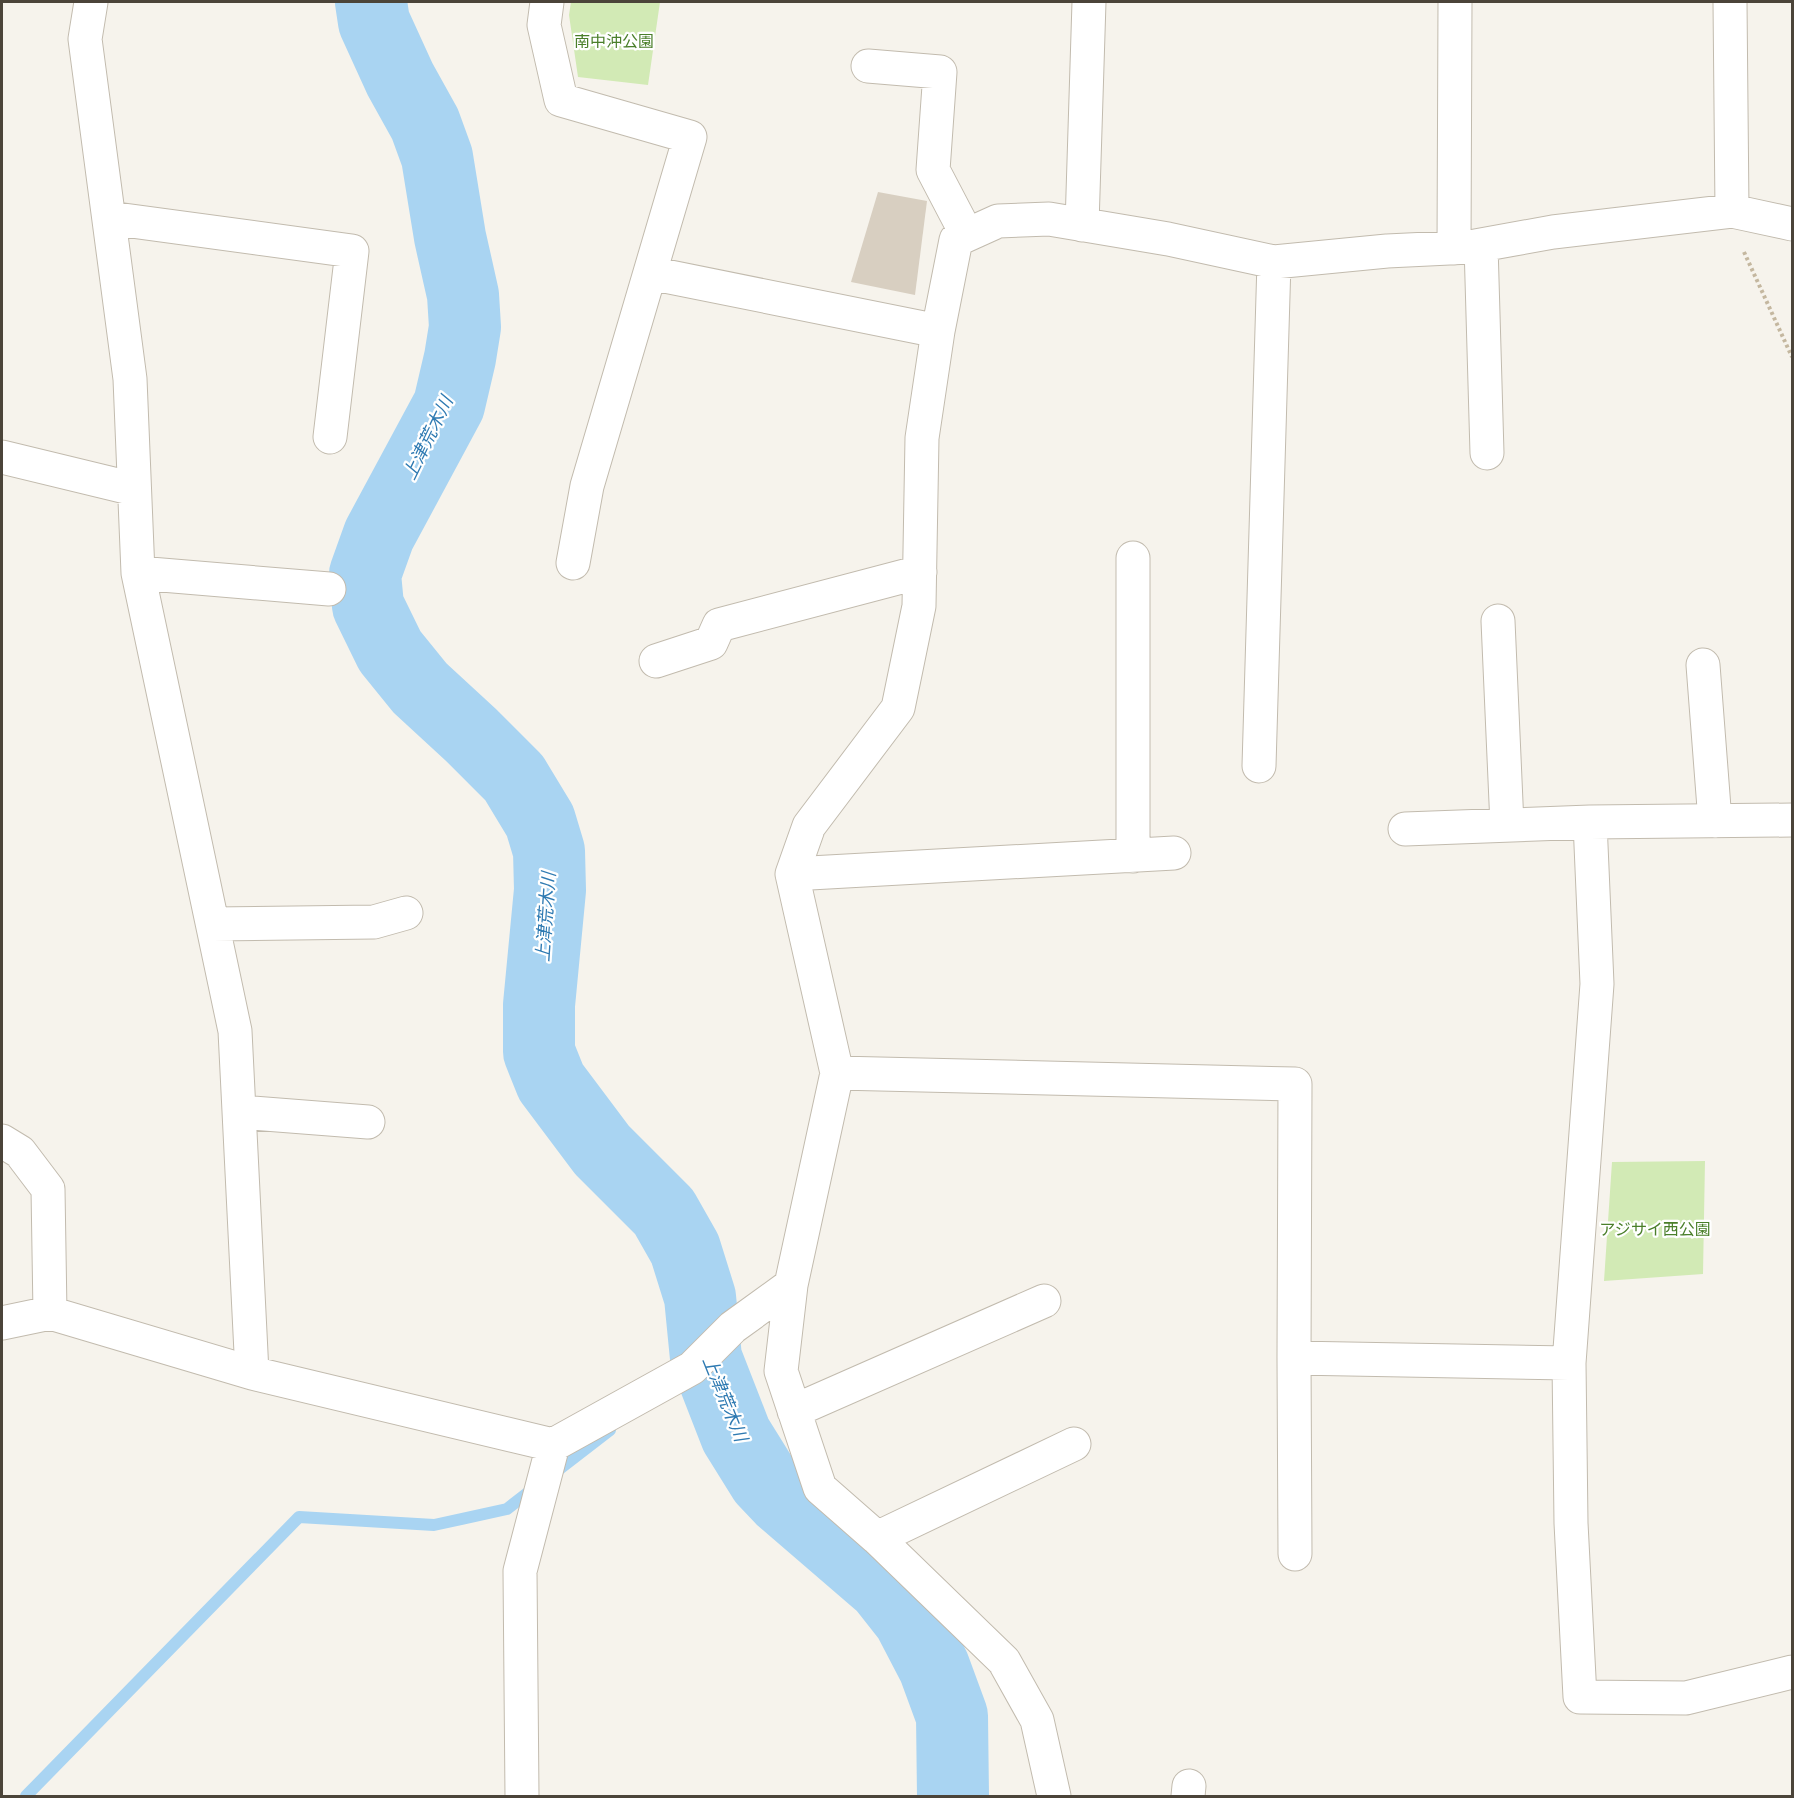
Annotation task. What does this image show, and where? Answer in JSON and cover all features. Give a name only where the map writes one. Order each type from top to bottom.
[{"type":"street","points":[[91,2],[85,39],[130,379],[138,573],[235,1031],[252,1373]]},
{"type":"street","points":[[547,2],[544,26],[561,100],[690,137],[587,486],[573,563]]},
{"type":"street","points":[[1082,225],[1089,2]]},
{"type":"street","points":[[1455,2],[1468,247],[1487,453]]},
{"type":"street","points":[[1730,2],[1732,211]]},
{"type":"street","points":[[868,66],[940,72],[933,170],[967,235]]},
{"type":"street","points":[[1054,1797],[1037,1720],[1004,1661],[876,1538],[820,1488],[781,1371],[791,1285],[837,1073],[792,874],[809,826],[898,708],[919,606],[922,438],[938,331],[957,240],[998,221],[1049,219],[1168,239],[1274,262],[1387,251],[1468,247],[1553,232],[1732,211],[1792,224]]},
{"type":"street","points":[[109,218],[352,251],[330,437]]},
{"type":"street","points":[[1259,766],[1274,262]]},
{"type":"street","points":[[650,273],[938,331]]},
{"type":"street","points":[[2,457],[134,489]]},
{"type":"street","points":[[1133,558],[1133,856]]},
{"type":"street","points":[[656,661],[711,643],[719,625],[920,572]]},
{"type":"street","points":[[138,573],[329,589]]},
{"type":"street","points":[[1498,621],[1508,825]]},
{"type":"street","points":[[1703,665],[1715,821]]},
{"type":"street","points":[[1405,829],[1590,822],[1792,820]]},
{"type":"street","points":[[1590,822],[1598,984],[1569,1363],[1571,1523],[1580,1697],[1686,1698],[1792,1672]]},
{"type":"street","points":[[792,874],[1174,853]]},
{"type":"street","points":[[213,924],[374,922],[406,913]]},
{"type":"street","points":[[837,1073],[1295,1084],[1293,1358],[1295,1554]]},
{"type":"street","points":[[239,1112],[368,1122]]},
{"type":"street","points":[[2,1141],[20,1152],[48,1189],[50,1313]]},
{"type":"street","points":[[2,1323],[50,1313],[252,1373],[553,1445],[692,1368],[733,1327],[791,1285]]},
{"type":"street","points":[[794,1411],[1044,1301]]},
{"type":"street","points":[[1293,1358],[1569,1363]]},
{"type":"street","points":[[876,1538],[1074,1444]]},
{"type":"street","points":[[522,1797],[520,1571],[553,1445]]},
{"type":"path","points":[[1732,211],[1746,257],[1792,357]]},
{"type":"green space","name":"南中沖公園","points":[[571,2],[660,2],[648,85],[578,77],[569,15]]},
{"type":"green space","name":"アジサイ西公園","points":[[1705,1161],[1703,1274],[1604,1281],[1612,1162]]},
{"type":"building","points":[[878,192],[927,201],[915,295],[851,282]]},
{"type":"waterway","name":"上津荒木川","points":[[371,2],[374,22],[400,79],[425,124],[437,157],[450,237],[463,295],[465,327],[449,405],[379,535],[365,574],[368,606],[390,651],[420,688],[514,778],[540,821],[549,851],[550,890],[539,1005],[539,1052],[551,1082],[602,1150],[664,1212],[685,1249],[700,1297],[706,1358],[736,1435],[764,1480],[782,1499],[883,1586],[909,1619],[934,1667],[952,1716],[953,1796]]},
{"type":"waterway","points":[[553,1474],[610,1430]]},
{"type":"waterway","points":[[26,1796],[299,1517],[434,1525],[507,1509],[534,1488]]}]
